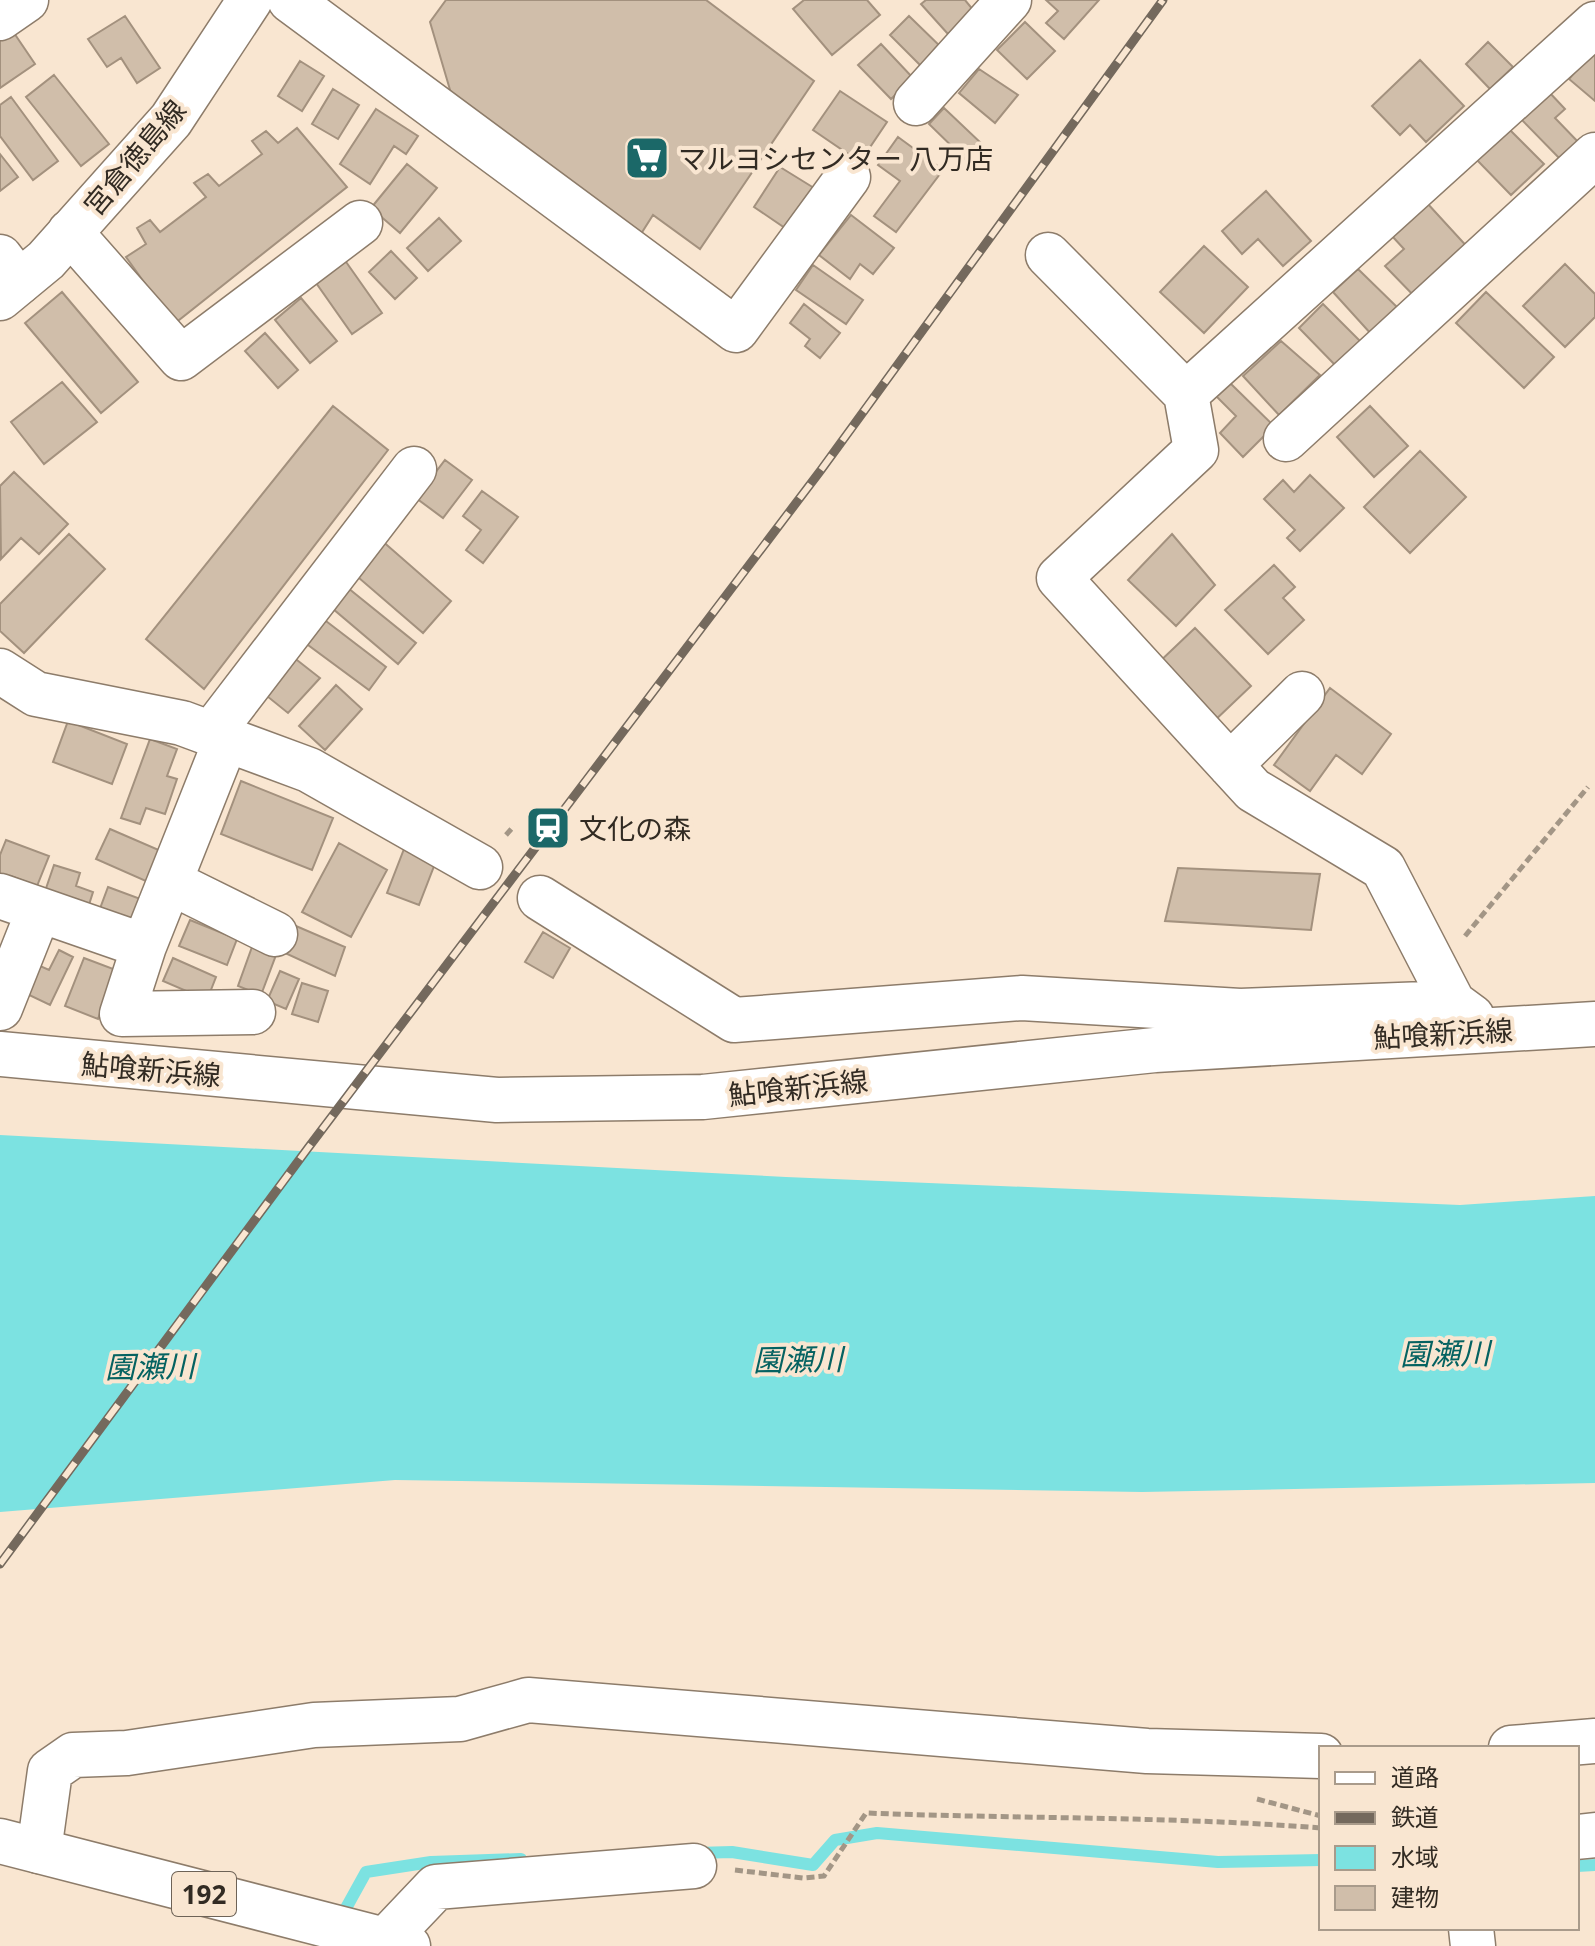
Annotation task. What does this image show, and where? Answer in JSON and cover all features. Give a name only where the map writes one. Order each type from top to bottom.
[{"type":"main road","points":[[0,18],[26,0]]},
{"type":"main road","name":"宮倉徳島線","points":[[6,279],[70,232],[171,120],[250,0]]},
{"type":"main road","points":[[290,0],[736,330],[848,177]]},
{"type":"main road","points":[[916,103],[1009,0]]},
{"type":"main road","points":[[1186,394],[1595,24]]},
{"type":"main road","points":[[1286,439],[1595,155]]},
{"type":"main road","points":[[70,232],[181,358],[360,223]]},
{"type":"main road","points":[[1048,255],[1186,394],[1196,450],[1059,578],[1253,790],[1383,868],[1445,987],[1491,1030]]},
{"type":"main road","points":[[253,1012],[122,1014],[218,737],[414,469]]},
{"type":"main road","points":[[0,671],[36,694],[182,723],[309,770],[480,867]]},
{"type":"main road","points":[[1230,765],[1302,694]]},
{"type":"main road","points":[[170,882],[275,934]]},
{"type":"main road","points":[[540,898],[734,1020],[1022,998],[1240,1011],[1445,987]]},
{"type":"main road","points":[[0,1008],[19,903],[144,946]]},
{"type":"main road","name":"鮎喰新浜線","points":[[0,1054],[497,1100],[703,1097],[1155,1050],[1595,1024]]},
{"type":"main road","points":[[19,1846],[50,1771],[73,1755],[127,1753],[314,1725],[460,1719],[528,1700],[1147,1751],[1319,1756]]},
{"type":"main road","points":[[1535,1746],[1595,1741]]},
{"type":"main road","name":"192","points":[[19,1846],[391,1944]]},
{"type":"main road","points":[[391,1944],[436,1887],[694,1866]]},
{"type":"path","points":[[1445,987],[1588,787]]},
{"type":"path","points":[[694,1866],[803,1878],[824,1876],[866,1813],[1128,1817],[1319,1828]]},
{"type":"water","name":"園瀬川","points":[[0,1135],[786,1177],[1460,1205],[1595,1196],[1595,1483],[1142,1492],[395,1480],[0,1512]]},
{"type":"building","name":"マルヨシセンター 八万店","points":[[446,0],[706,0],[814,81],[700,249],[653,215],[639,237],[453,100],[430,22]]},
{"type":"building","points":[[804,0],[867,0],[880,15],[832,55],[793,9]]},
{"type":"building","points":[[926,0],[965,0],[974,11],[948,34],[921,4]]},
{"type":"building","points":[[1046,0],[1099,0],[1064,39],[1046,23],[1058,11]]},
{"type":"building","points":[[125,16],[160,68],[137,83],[121,58],[107,67],[88,39]]},
{"type":"building","points":[[909,16],[944,50],[925,70],[890,35]]},
{"type":"building","points":[[1025,22],[1055,51],[1027,79],[997,50]]},
{"type":"building","points":[[12,30],[35,64],[0,88],[0,38]]},
{"type":"building","points":[[1488,42],[1513,67],[1490,89],[1466,64]]},
{"type":"building","points":[[881,44],[913,78],[891,99],[858,65]]},
{"type":"building","points":[[1595,52],[1595,101],[1569,79]]},
{"type":"building","points":[[1420,60],[1464,106],[1426,142],[1410,125],[1400,135],[1372,106]]},
{"type":"building","points":[[300,61],[324,76],[302,111],[278,96]]},
{"type":"building","points":[[979,69],[1018,95],[995,123],[959,93]]},
{"type":"building","points":[[54,75],[109,144],[81,166],[26,97]]},
{"type":"building","points":[[333,89],[359,105],[338,139],[312,124]]},
{"type":"building","points":[[840,91],[887,122],[860,162],[813,130]]},
{"type":"building","points":[[1549,92],[1565,109],[1555,118],[1583,147],[1565,164],[1521,119]]},
{"type":"building","points":[[11,97],[58,161],[33,180],[0,136],[0,105]]},
{"type":"building","points":[[944,108],[982,144],[967,161],[929,124]]},
{"type":"building","points":[[376,109],[418,136],[406,154],[394,146],[370,184],[340,164]]},
{"type":"building","points":[[297,128],[347,187],[174,324],[126,257],[146,244],[137,228],[150,220],[160,232],[206,197],[194,183],[208,174],[219,186],[262,154],[252,141],[266,131],[278,143]]},
{"type":"building","points":[[1508,128],[1544,164],[1511,195],[1476,159]]},
{"type":"building","points":[[898,137],[943,170],[896,232],[874,216],[900,181],[878,165]]},
{"type":"building","points":[[0,154],[18,177],[0,191]]},
{"type":"building","points":[[407,164],[437,188],[400,233],[371,208]]},
{"type":"building","points":[[780,167],[814,188],[788,230],[754,207]]},
{"type":"building","points":[[1266,191],[1311,241],[1283,266],[1258,239],[1242,254],[1222,231]]},
{"type":"building","points":[[1427,203],[1471,251],[1418,300],[1385,266],[1404,249],[1392,236]]},
{"type":"building","points":[[851,215],[894,248],[873,274],[860,264],[850,279],[819,255]]},
{"type":"building","points":[[439,218],[461,241],[428,271],[407,248]]},
{"type":"building","points":[[1204,246],[1248,287],[1204,333],[1160,292]]},
{"type":"building","points":[[391,251],[417,278],[395,299],[369,272]]},
{"type":"building","points":[[344,259],[382,313],[352,334],[314,280]]},
{"type":"building","points":[[1565,264],[1595,294],[1595,317],[1565,347],[1523,306]]},
{"type":"building","points":[[813,265],[863,300],[846,324],[796,290]]},
{"type":"building","points":[[1358,269],[1399,309],[1372,335],[1333,292]]},
{"type":"building","points":[[62,292],[138,382],[101,413],[25,323]]},
{"type":"building","points":[[1486,292],[1554,357],[1524,388],[1456,323]]},
{"type":"building","points":[[301,298],[337,341],[310,363],[275,320]]},
{"type":"building","points":[[804,304],[840,333],[820,358],[805,346],[810,339],[790,323]]},
{"type":"building","points":[[1323,304],[1363,344],[1338,368],[1299,328]]},
{"type":"building","points":[[265,333],[298,370],[278,388],[245,351]]},
{"type":"building","points":[[1281,341],[1320,375],[1279,415],[1243,376]]},
{"type":"building","points":[[1228,381],[1274,426],[1243,457],[1220,433],[1236,416],[1215,395]]},
{"type":"building","points":[[62,382],[97,422],[44,464],[11,422]]},
{"type":"building","points":[[333,406],[388,450],[204,689],[146,639]]},
{"type":"building","points":[[1370,406],[1408,446],[1374,477],[1337,437]]},
{"type":"building","points":[[1420,451],[1466,497],[1410,553],[1364,507]]},
{"type":"building","points":[[445,460],[472,480],[443,518],[416,498]]},
{"type":"building","points":[[14,472],[68,524],[39,554],[21,538],[1,559],[0,486]]},
{"type":"building","points":[[1310,475],[1344,508],[1300,551],[1287,538],[1295,530],[1264,499],[1283,480],[1294,492]]},
{"type":"building","points":[[482,491],[518,517],[483,563],[466,550],[481,530],[463,516]]},
{"type":"building","points":[[69,534],[105,569],[24,653],[0,631],[0,604]]},
{"type":"building","points":[[1172,534],[1215,585],[1176,626],[1128,580]]},
{"type":"building","points":[[380,539],[451,601],[423,633],[352,572]]},
{"type":"building","points":[[1274,565],[1295,587],[1283,598],[1304,620],[1268,654],[1225,610]]},
{"type":"building","points":[[348,588],[416,643],[398,664],[332,608]]},
{"type":"building","points":[[322,618],[386,667],[369,690],[304,642]]},
{"type":"building","points":[[1195,628],[1251,686],[1211,724],[1155,666]]},
{"type":"building","points":[[288,653],[320,678],[288,713],[257,688]]},
{"type":"building","points":[[336,685],[362,709],[325,750],[299,726]]},
{"type":"building","points":[[1330,688],[1391,734],[1362,774],[1336,755],[1310,791],[1274,765]]},
{"type":"building","points":[[68,721],[127,744],[112,784],[53,762]]},
{"type":"building","points":[[150,739],[177,749],[167,776],[177,779],[165,814],[146,808],[140,824],[121,818]]},
{"type":"building","points":[[241,781],[333,818],[312,870],[221,834]]},
{"type":"building","points":[[110,829],[161,851],[148,882],[96,859]]},
{"type":"building","points":[[6,840],[49,856],[37,886],[11,876],[7,886],[0,884],[0,855]]},
{"type":"building","points":[[339,843],[387,870],[351,937],[302,912]]},
{"type":"building","points":[[404,849],[436,861],[419,905],[387,893]]},
{"type":"building","points":[[54,865],[80,873],[76,886],[93,892],[86,914],[42,900]]},
{"type":"building","points":[[1178,868],[1320,874],[1311,930],[1165,921]]},
{"type":"building","points":[[108,887],[146,901],[135,928],[98,914]]},
{"type":"building","points":[[190,920],[237,939],[227,965],[179,946]]},
{"type":"building","points":[[296,926],[345,947],[335,976],[285,953]]},
{"type":"building","points":[[543,932],[570,948],[553,978],[525,962]]},
{"type":"building","points":[[252,947],[276,955],[261,995],[238,986]]},
{"type":"building","points":[[59,950],[73,957],[50,1005],[25,993],[38,965],[49,970]]},
{"type":"building","points":[[84,958],[116,970],[98,1019],[65,1006]]},
{"type":"building","points":[[173,958],[216,977],[207,1000],[163,981]]},
{"type":"building","points":[[280,971],[299,979],[286,1009],[267,1001]]},
{"type":"building","points":[[302,983],[328,991],[318,1022],[292,1014]]},
{"type":"waterway","points":[[696,1853],[732,1852],[813,1865],[835,1840],[877,1833],[1218,1862],[1319,1860]]},
{"type":"waterway","points":[[340,1919],[366,1872],[431,1862],[521,1859]]},
{"type":"waterway","points":[[1579,1866],[1595,1865]]},
{"type":"railway","points":[[0,1564],[308,1148],[821,470],[1163,0]]},
{"type":"place","name":"マルヨシセンター 八万店","points":[[647,158]]},
{"type":"place","name":"文化の森","points":[[548,828]]}]
